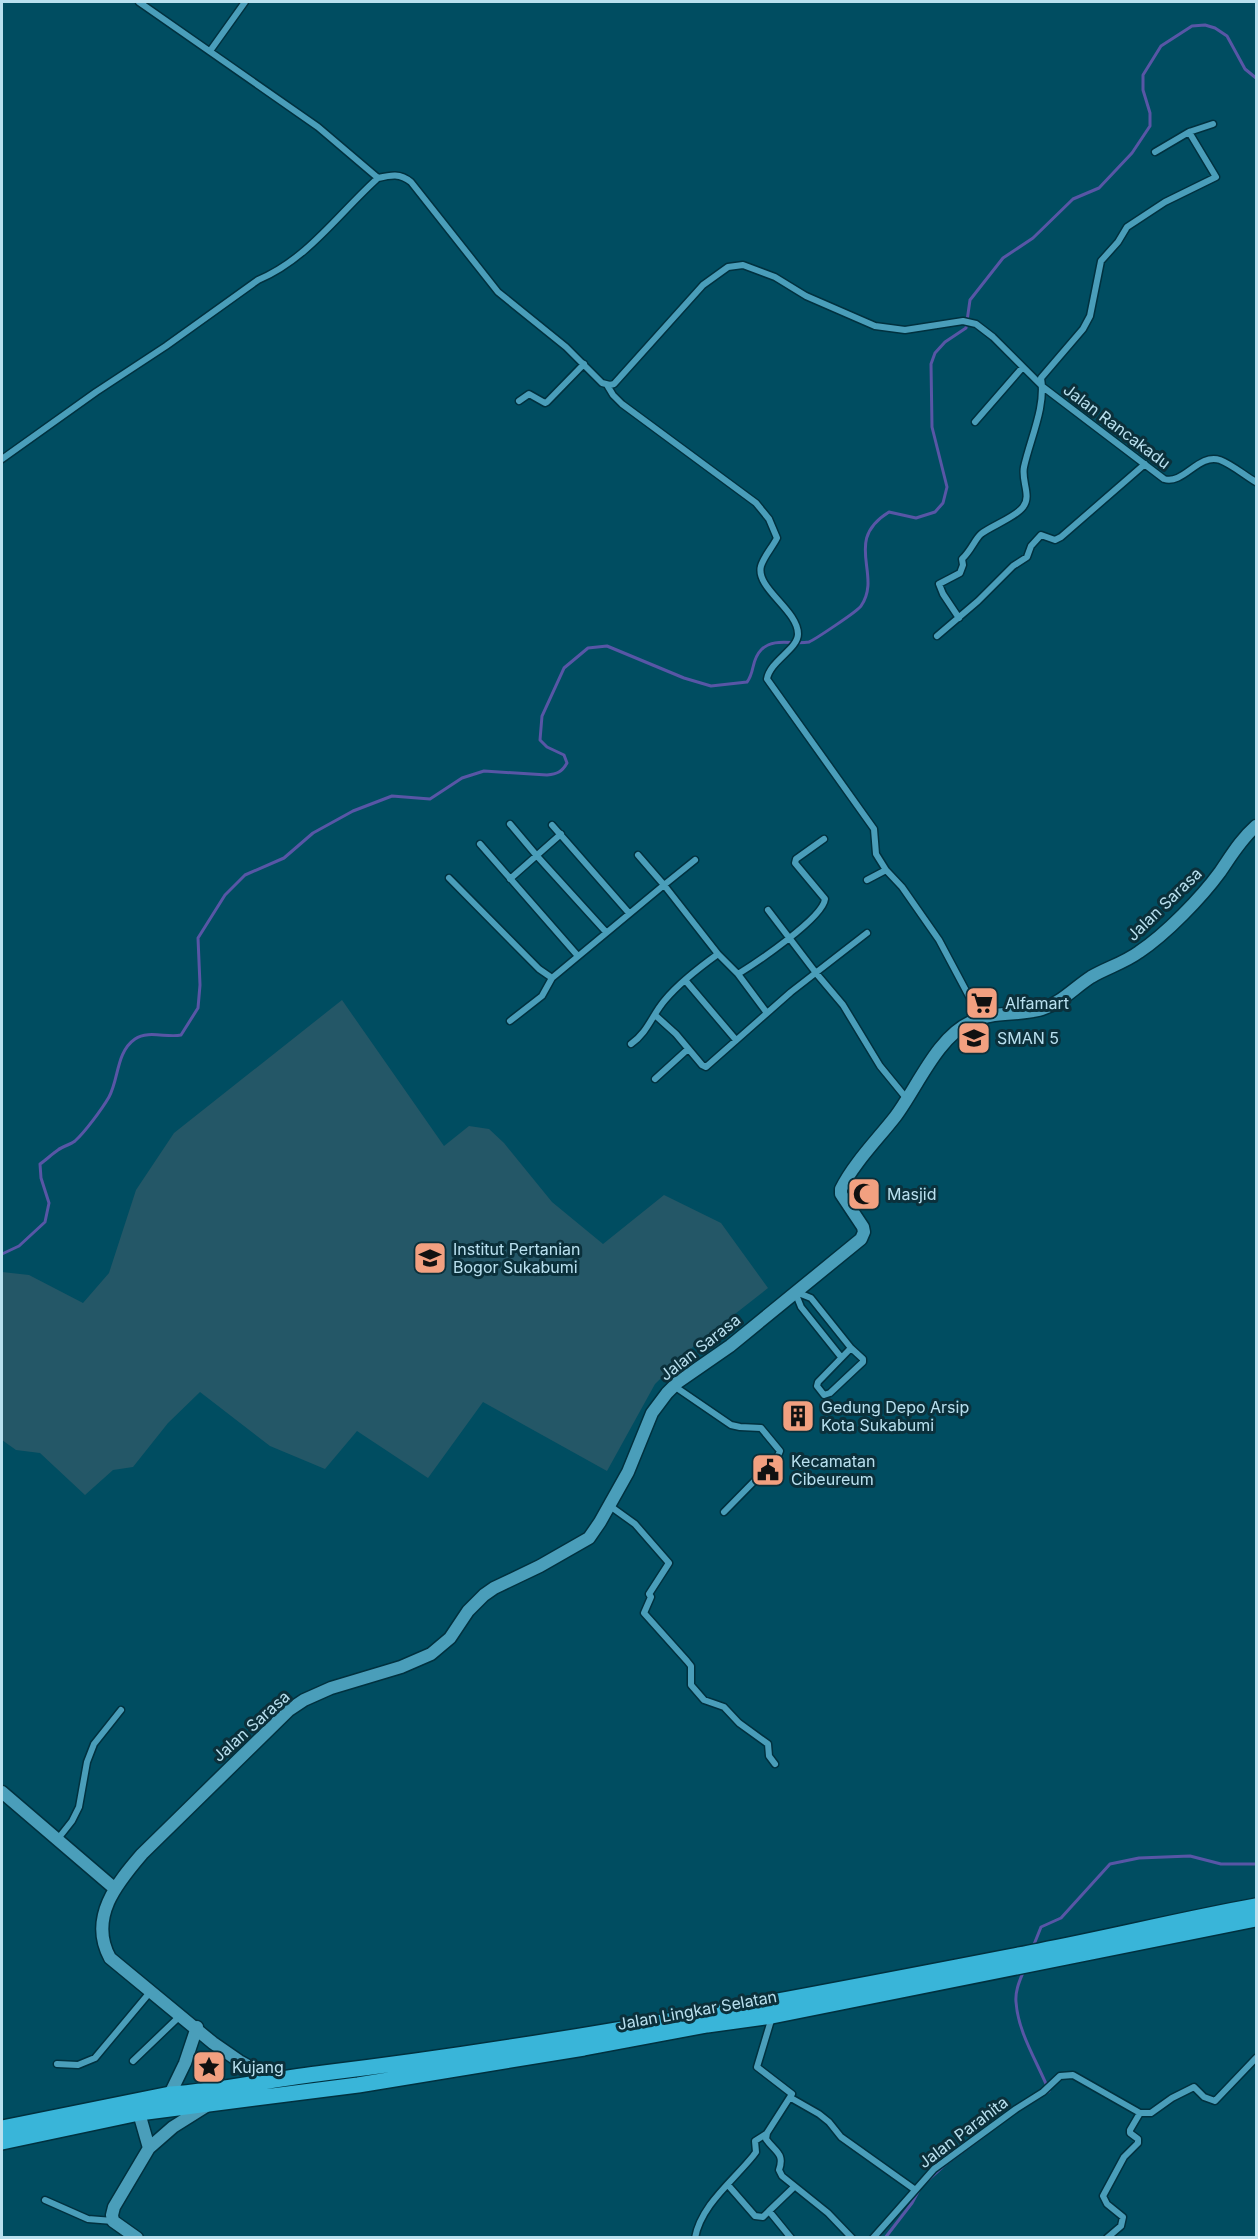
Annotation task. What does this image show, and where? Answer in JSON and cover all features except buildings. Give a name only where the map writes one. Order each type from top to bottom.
[{"type":"main road","name":"Jalan Lingkar Selatan","points":[[169,2101],[209,2105],[369,2083],[673,2033],[771,2009],[1042,1950],[1257,1906]]},
{"type":"main road","name":"Jalan Lingkar Selatan","points":[[139,2106],[169,2101],[193,2093],[322,2073],[419,2062],[771,2009],[1257,1919]]},
{"type":"main road","points":[[2,2128],[139,2106]]},
{"type":"main road","points":[[2,2142],[139,2106]]},
{"type":"street","points":[[139,2],[318,127],[378,178]]},
{"type":"street","points":[[210,51],[245,2]]},
{"type":"street","points":[[1155,152],[1189,132],[1213,124]]},
{"type":"street","points":[[959,618],[939,586],[960,573],[963,565],[962,559],[969,554],[979,536],[1020,510],[1026,503],[1027,492],[1023,482],[1023,469],[1043,387],[1041,378],[1044,372],[1074,342],[1090,316],[1101,261],[1118,242],[1127,227],[1165,202],[1216,177],[1189,132]]},
{"type":"street","points":[[2,459],[258,280],[273,274],[298,257],[378,178],[399,175],[411,182],[498,292],[566,347],[600,382],[607,385],[622,404],[756,503],[769,519],[777,538],[760,569],[761,576],[775,598],[795,621],[798,632],[795,644],[776,663],[767,679],[874,829],[876,854],[939,940],[980,1017]]},
{"type":"street","name":"Jalan Rancakadu","points":[[607,385],[614,384],[703,285],[721,271],[736,265],[743,265],[775,277],[806,296],[875,326],[905,330],[963,321],[976,324],[993,337],[1043,387],[1168,480],[1172,480],[1207,460],[1220,460],[1257,482]]},
{"type":"street","points":[[519,401],[529,394],[545,403],[584,364]]},
{"type":"street","points":[[975,422],[1022,368]]},
{"type":"street","points":[[937,636],[1013,566],[1027,557],[1031,546],[1041,535],[1055,540],[1061,537],[1145,464]]},
{"type":"street","points":[[510,824],[606,932]]},
{"type":"street","points":[[552,825],[629,913]]},
{"type":"street","name":"Jalan Sarasa","points":[[114,1888],[142,1854],[276,1720],[289,1710],[304,1700],[331,1688],[401,1667],[431,1654],[450,1638],[468,1611],[489,1591],[588,1538],[631,1466],[652,1413],[663,1398],[674,1386],[729,1346],[863,1235],[861,1223],[843,1197],[841,1189],[929,1065],[955,1033],[980,1017],[1041,1010],[1055,1004],[1093,976],[1138,953],[1205,891],[1235,849],[1257,826]]},
{"type":"street","points":[[510,879],[561,834]]},
{"type":"street","points":[[738,974],[790,938],[824,904],[825,899],[795,863],[796,859],[824,838]]},
{"type":"street","points":[[480,844],[578,956]]},
{"type":"street","points":[[638,855],[718,954],[738,974],[767,1013]]},
{"type":"street","points":[[510,1021],[542,996],[552,978],[695,860]]},
{"type":"street","points":[[867,880],[886,870]]},
{"type":"street","points":[[449,878],[538,969],[552,978]]},
{"type":"street","points":[[768,910],[843,1005],[880,1066],[907,1099]]},
{"type":"street","points":[[656,1015],[706,1067],[791,992],[867,933]]},
{"type":"street","points":[[631,1044],[646,1031],[664,1000],[718,954]]},
{"type":"street","points":[[686,980],[736,1040]]},
{"type":"street","points":[[655,1079],[688,1049]]},
{"type":"street","points":[[795,1292],[811,1298],[851,1348],[863,1359],[862,1364],[830,1393],[824,1395],[817,1384],[851,1348]]},
{"type":"street","points":[[795,1292],[801,1307],[841,1357]]},
{"type":"street","points":[[674,1386],[731,1425],[761,1428],[780,1451],[777,1458],[724,1512]]},
{"type":"street","points":[[609,1505],[635,1524],[669,1563],[649,1594],[651,1597],[644,1613],[691,1666],[691,1685],[704,1700],[724,1707],[739,1723],[768,1744],[769,1756],[775,1764]]},
{"type":"street","points":[[57,1840],[72,1821],[79,1807],[87,1762],[94,1744],[121,1710]]},
{"type":"street","points":[[2,1792],[114,1888],[102,1926],[106,1948],[117,1965],[234,2058],[275,2081]]},
{"type":"street","points":[[57,2064],[78,2065],[94,2058],[151,1991]]},
{"type":"street","points":[[695,2238],[704,2212],[756,2152],[755,2141],[767,2133],[791,2098],[791,2093],[757,2067],[771,2009]]},
{"type":"street","points":[[133,2061],[181,2015]]},
{"type":"street","points":[[169,2101],[197,2028]]},
{"type":"street","points":[[1107,2238],[1120,2226],[1123,2217],[1107,2204],[1102,2196],[1124,2157],[1138,2143],[1138,2139],[1130,2133],[1130,2130],[1140,2113],[1151,2113],[1172,2098],[1194,2087],[1204,2097],[1215,2101],[1257,2058]]},
{"type":"street","name":"Jalan Parahita","points":[[873,2238],[914,2190],[944,2161],[1060,2076],[1073,2075],[1140,2113]]},
{"type":"street","points":[[791,2098],[819,2114],[841,2137],[914,2190]]},
{"type":"street","points":[[113,2221],[114,2207],[149,2148],[173,2127],[209,2105]]},
{"type":"street","points":[[139,2106],[149,2148]]},
{"type":"street","points":[[767,2133],[768,2142],[782,2159],[780,2173],[828,2213],[852,2238]]},
{"type":"street","points":[[728,2185],[755,2216],[763,2217],[794,2187]]},
{"type":"street","points":[[45,2200],[88,2219],[113,2221],[137,2238]]},
{"type":"street","points":[[769,2211],[791,2238]]},
{"type":"shaded area","name":"Institut Pertanian Bogor Sukabumi","points":[[342,1000],[444,1146],[469,1126],[489,1129],[504,1143],[552,1202],[603,1244],[664,1195],[721,1223],[768,1288],[694,1346],[655,1384],[607,1471],[483,1402],[428,1478],[357,1431],[325,1469],[270,1446],[200,1392],[168,1423],[133,1467],[113,1470],[85,1495],[40,1453],[16,1450],[2,1440],[2,1272],[29,1275],[83,1303],[109,1273],[136,1190],[174,1133]]},
{"type":"waterway","points":[[2,1254],[19,1246],[45,1222],[49,1203],[41,1178],[40,1164],[75,1141],[93,1120],[109,1097],[121,1058],[129,1044],[140,1036],[181,1035],[198,1008],[200,985],[198,938],[225,895],[245,875],[284,858],[313,833],[353,811],[392,796],[430,799],[462,778],[484,771],[547,775],[559,772],[567,763],[564,755],[547,747],[540,740],[542,716],[564,668],[588,648],[607,646],[684,678],[711,686],[747,682],[758,654],[766,646],[777,643],[809,642],[858,609],[867,594],[865,546],[868,534],[875,523],[889,512],[916,518],[935,512],[943,503],[947,487],[932,427],[931,364],[935,353],[945,342],[966,328],[970,300],[1003,258],[1033,238],[1073,199],[1099,188],[1132,153],[1150,126],[1150,113],[1143,90],[1143,75],[1161,46],[1192,26],[1205,25],[1215,28],[1227,36],[1245,69],[1256,78]]},
{"type":"waterway","points":[[1033,1947],[1041,1927],[1061,1918],[1110,1864],[1139,1858],[1190,1856],[1221,1864],[1256,1864]]},
{"type":"waterway","points":[[1024,1970],[1016,1993],[1020,2025],[1049,2091],[1027,2105]]},
{"type":"waterway","points":[[925,2183],[947,2163],[985,2135]]},
{"type":"waterway","points":[[885,2238],[912,2203],[919,2190]]},
{"type":"place","name":"Alfamart","points":[[982,1003]]},
{"type":"place","name":"SMAN 5","points":[[974,1038]]},
{"type":"place","name":"Masjid","points":[[864,1194]]},
{"type":"place","name":"Institut Pertanian Bogor Sukabumi","points":[[430,1258]]},
{"type":"place","name":"Gedung Depo Arsip Kota Sukabumi","points":[[798,1416]]},
{"type":"place","name":"Kecamatan Cibeureum","points":[[768,1470]]},
{"type":"place","name":"Kujang","points":[[209,2067]]}]
